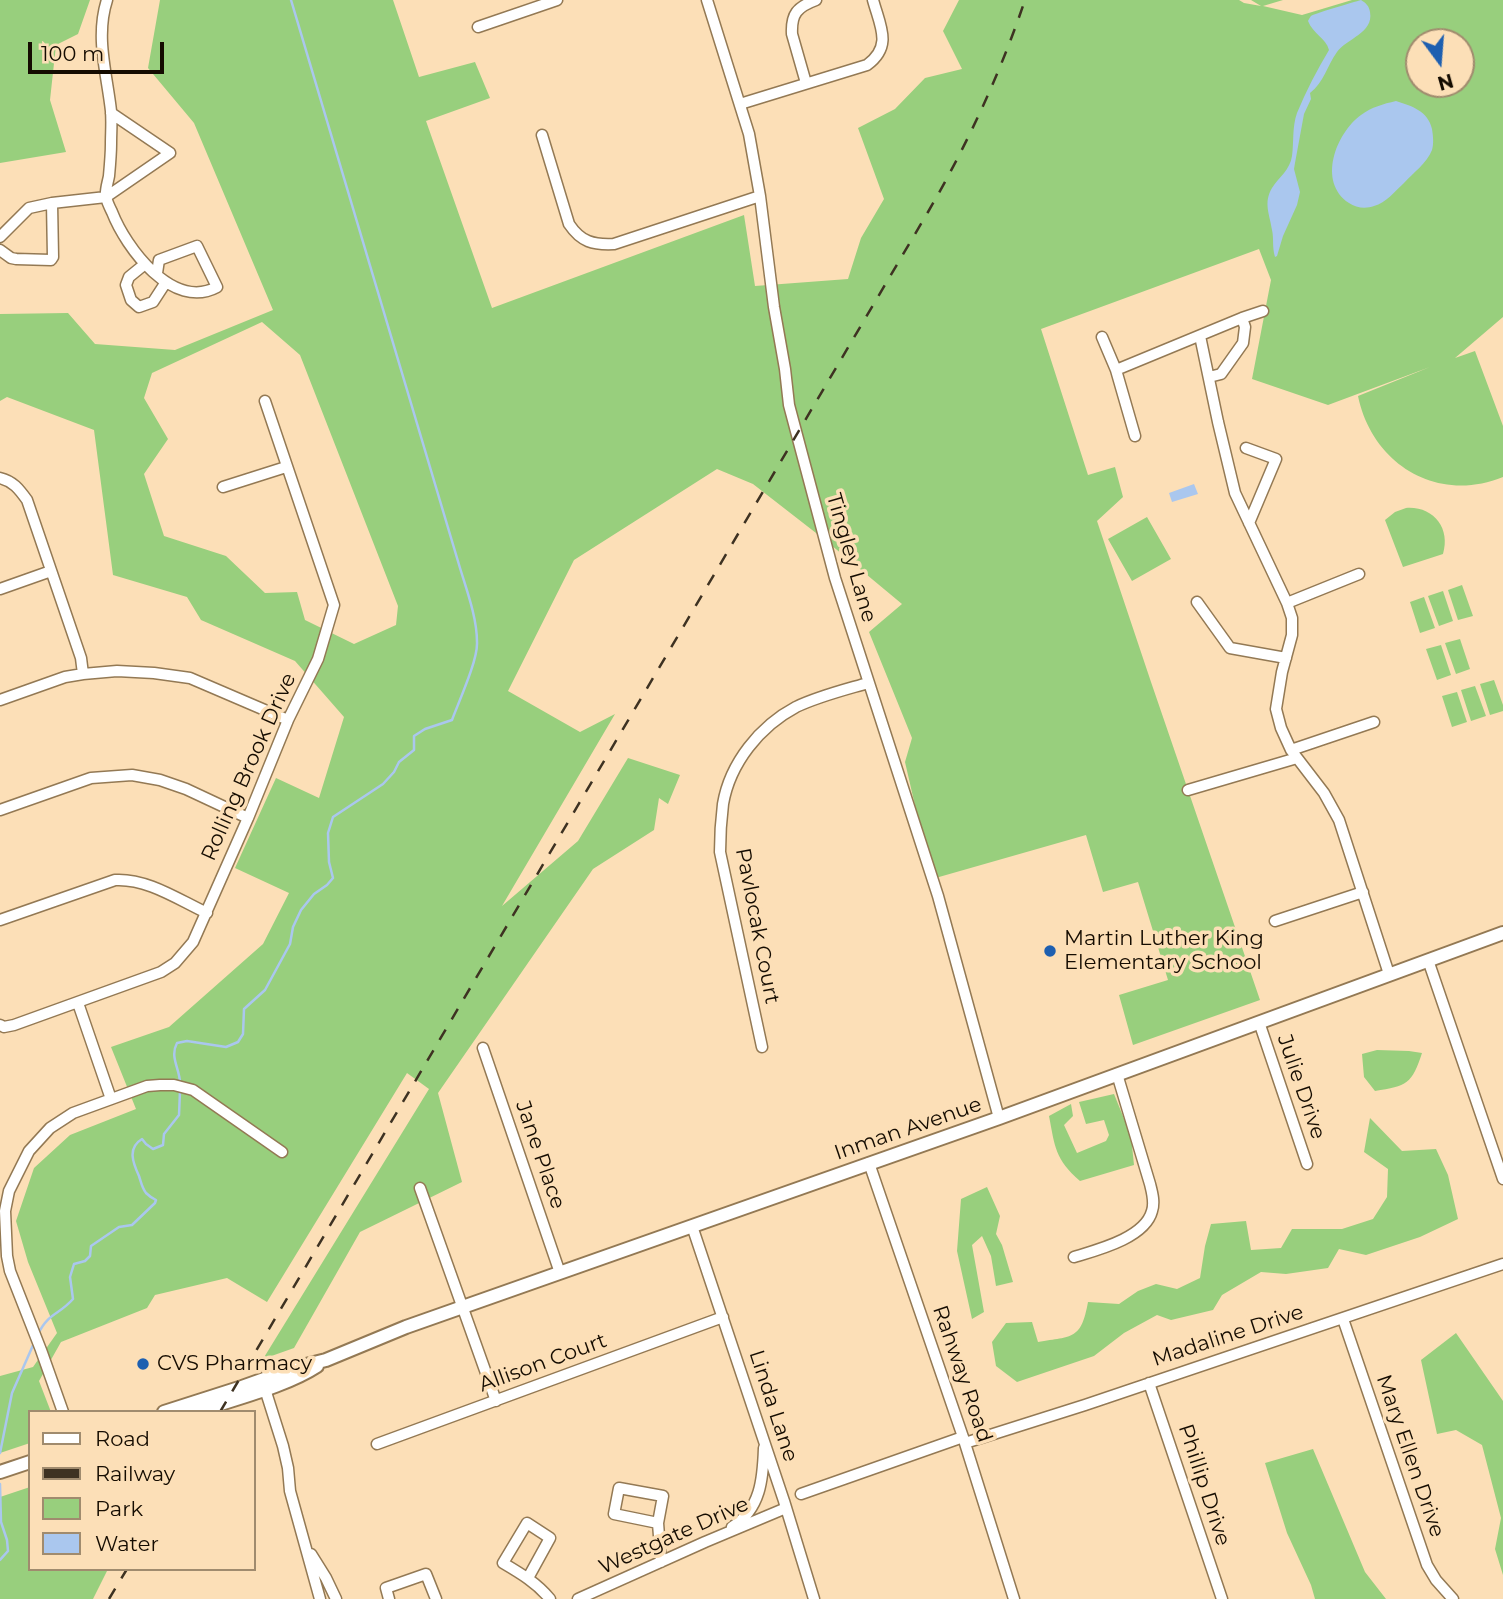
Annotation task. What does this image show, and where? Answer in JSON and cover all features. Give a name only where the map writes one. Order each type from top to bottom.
[{"type":"main road","name":"Inman Avenue","points":[[170,1410],[326,1360],[406,1327],[999,1118],[1503,933]]},
{"type":"main road","name":"Inman Avenue","points":[[202,1410],[307,1373],[326,1360]]},
{"type":"main road","points":[[0,1472],[26,1463]]},
{"type":"street","points":[[107,0],[101,35],[111,113],[106,197],[130,247],[166,282],[174,288],[199,294],[217,287],[197,246],[159,260],[157,273]]},
{"type":"street","points":[[478,27],[557,0]]},
{"type":"street","name":"Tingley Lane","points":[[708,0],[749,134],[789,405],[835,578],[938,896],[999,1118]]},
{"type":"street","points":[[806,83],[791,26],[797,10],[816,0]]},
{"type":"street","points":[[740,104],[867,65],[880,53],[883,45],[873,0]]},
{"type":"street","points":[[0,237],[29,208],[106,197],[170,153],[111,113]]},
{"type":"street","points":[[542,135],[569,224],[576,234],[598,244],[614,244],[760,196]]},
{"type":"street","points":[[0,250],[16,259],[51,260],[52,203]]},
{"type":"street","points":[[145,264],[130,277],[126,285],[131,300],[139,307],[153,302],[166,282]]},
{"type":"street","points":[[1116,370],[1264,311]]},
{"type":"street","points":[[1209,377],[1221,374],[1243,343],[1245,327],[1242,318]]},
{"type":"street","points":[[1200,336],[1235,493],[1292,618],[1292,635],[1276,709],[1281,728],[1294,754],[1324,793],[1339,820],[1389,974]]},
{"type":"street","points":[[1102,337],[1116,370],[1135,436]]},
{"type":"street","name":"Rolling Brook Drive","points":[[0,1025],[14,1025],[161,972],[194,942],[288,720],[318,659],[334,605],[265,401]]},
{"type":"street","points":[[1246,448],[1276,459],[1248,523]]},
{"type":"street","points":[[223,487],[286,467]]},
{"type":"street","points":[[0,478],[19,488],[27,500],[81,658],[83,674]]},
{"type":"street","points":[[0,589],[51,571]]},
{"type":"street","points":[[1287,603],[1359,574]]},
{"type":"street","points":[[1197,602],[1230,648],[1286,658]]},
{"type":"street","points":[[0,700],[65,677],[117,671],[154,673],[190,678],[288,720]]},
{"type":"street","name":"Pavlocak Court","points":[[762,1046],[720,852],[724,801],[735,769],[746,750],[759,734],[776,720],[816,699],[868,683]]},
{"type":"street","points":[[1188,790],[1294,754],[1374,722]]},
{"type":"street","points":[[0,810],[91,778],[132,775],[160,780],[186,789],[248,818]]},
{"type":"street","points":[[0,920],[115,880],[154,888],[207,913]]},
{"type":"street","points":[[1275,921],[1363,892]]},
{"type":"street","points":[[1428,960],[1503,1179]]},
{"type":"street","points":[[78,1003],[111,1098]]},
{"type":"street","name":"Julie Drive","points":[[1259,1022],[1307,1164]]},
{"type":"street","name":"Jane Place","points":[[483,1048],[560,1273]]},
{"type":"street","points":[[1074,1257],[1132,1235],[1152,1213],[1150,1184],[1117,1074]]},
{"type":"street","points":[[62,1410],[10,1271],[7,1256],[5,1211],[9,1191],[29,1150],[50,1128],[73,1113],[147,1086],[174,1085],[193,1090],[282,1152]]},
{"type":"street","name":"Rahway Road","points":[[869,1163],[964,1440],[1014,1599]]},
{"type":"street","points":[[420,1188],[496,1401]]},
{"type":"street","name":"Linda Lane","points":[[692,1226],[814,1599]]},
{"type":"street","name":"Madaline Drive","points":[[801,1494],[1149,1383],[1503,1264]]},
{"type":"street","name":"Allison Court","points":[[377,1444],[723,1317]]},
{"type":"street","name":"Mary Ellen Drive","points":[[1343,1319],[1427,1565],[1453,1599]]},
{"type":"street","name":"Phillip Drive","points":[[1149,1383],[1222,1599]]},
{"type":"street","points":[[265,1389],[286,1457],[290,1491],[320,1599]]},
{"type":"street","points":[[705,1542],[737,1525],[754,1504],[763,1475],[764,1440]]},
{"type":"street","points":[[658,1523],[614,1514],[619,1488],[663,1496],[658,1523],[661,1562]]},
{"type":"street","name":"Westgate Drive","points":[[578,1599],[786,1508]]},
{"type":"street","points":[[528,1578],[550,1538],[527,1523],[503,1563],[528,1578],[550,1599]]},
{"type":"street","points":[[305,1545],[336,1599]]},
{"type":"street","points":[[389,1599],[386,1588],[426,1574],[436,1599]]},
{"type":"green space","points":[[0,0],[90,0],[78,34],[56,45],[50,100],[66,152],[0,163]]},
{"type":"green space","points":[[160,0],[393,0],[419,77],[475,62],[490,98],[426,121],[492,308],[744,215],[755,286],[848,279],[861,238],[884,199],[858,128],[895,109],[925,78],[962,69],[943,31],[959,0],[1239,0],[1261,6],[1251,0],[1283,0],[1263,6],[1302,15],[1352,0],[1503,0],[1503,317],[1455,358],[1475,351],[1503,426],[1503,477],[1478,484],[1454,485],[1432,481],[1411,472],[1393,459],[1377,441],[1358,396],[1430,367],[1328,405],[1252,379],[1271,280],[1259,249],[1041,329],[1088,475],[1115,467],[1123,497],[1097,521],[1260,1000],[1133,1045],[1119,995],[1168,980],[1138,882],[1103,892],[1086,835],[932,879],[905,762],[912,738],[869,632],[902,604],[753,484],[717,469],[574,560],[508,691],[580,732],[615,714],[502,906],[578,841],[628,758],[680,775],[668,804],[659,798],[654,830],[593,869],[438,1093],[462,1182],[360,1232],[294,1348],[263,1359],[429,1089],[407,1073],[267,1302],[227,1278],[155,1295],[147,1308],[61,1342],[39,1381],[50,1410],[28,1410],[28,1444],[0,1453],[0,1376],[33,1367],[57,1333],[28,1262],[16,1221],[34,1168],[70,1135],[136,1109],[111,1047],[169,1027],[263,944],[289,893],[235,868],[276,778],[319,798],[344,717],[295,661],[201,620],[187,597],[113,575],[94,430],[7,397],[0,401],[0,314],[68,313],[95,344],[175,350],[273,310],[194,123],[148,68]],"holes":[[[262,322],[300,355],[398,606],[396,625],[354,644],[305,620],[297,592],[265,593],[226,556],[164,536],[144,474],[168,439],[144,398],[152,373]]]},
{"type":"green space","points":[[1406,508],[1424,511],[1438,520],[1445,544],[1443,554],[1403,567],[1385,520]]},
{"type":"green space","points":[[1147,517],[1171,559],[1132,581],[1108,539]]},
{"type":"green space","points":[[1462,585],[1473,616],[1458,620],[1448,590]]},
{"type":"green space","points":[[1443,591],[1453,621],[1439,626],[1428,596]]},
{"type":"green space","points":[[1424,597],[1435,628],[1420,633],[1410,602]]},
{"type":"green space","points":[[1460,639],[1470,669],[1456,674],[1445,643]]},
{"type":"green space","points":[[1441,645],[1451,675],[1437,680],[1426,649]]},
{"type":"green space","points":[[1494,680],[1503,711],[1490,715],[1480,684]]},
{"type":"green space","points":[[1475,686],[1486,716],[1471,721],[1461,690]]},
{"type":"green space","points":[[1457,692],[1467,722],[1452,727],[1442,696]]},
{"type":"green space","points":[[1377,1050],[1422,1053],[1407,1082],[1375,1091],[1364,1077],[1362,1054]]},
{"type":"green space","points":[[1114,1094],[1131,1136],[1134,1165],[1080,1181],[1065,1166],[1057,1152],[1049,1116],[1071,1104],[1073,1116],[1064,1125],[1077,1153],[1106,1141],[1109,1135],[1104,1120],[1086,1124],[1079,1102]]},
{"type":"green space","points":[[1370,1118],[1402,1151],[1436,1149],[1448,1175],[1458,1219],[1420,1237],[1366,1255],[1339,1249],[1328,1268],[1286,1274],[1261,1272],[1222,1295],[1213,1310],[1171,1320],[1157,1315],[1124,1333],[1094,1356],[1017,1382],[996,1366],[992,1342],[1006,1323],[1032,1322],[1038,1342],[1060,1339],[1078,1330],[1088,1302],[1119,1304],[1138,1291],[1156,1284],[1177,1289],[1200,1278],[1211,1224],[1246,1221],[1251,1250],[1281,1248],[1292,1229],[1342,1229],[1373,1219],[1387,1197],[1388,1169],[1364,1152]]},
{"type":"green space","points":[[987,1187],[1000,1216],[996,1234],[1013,1282],[996,1286],[991,1256],[982,1236],[972,1245],[984,1312],[972,1319],[957,1251],[961,1199]]},
{"type":"green space","points":[[1456,1333],[1503,1401],[1503,1575],[1495,1549],[1501,1518],[1482,1445],[1456,1430],[1437,1434],[1421,1360]]},
{"type":"green space","points":[[1313,1449],[1365,1572],[1386,1599],[1315,1599],[1287,1533],[1265,1463]]},
{"type":"green space","points":[[28,1488],[28,1571],[107,1571],[93,1599],[0,1599],[0,1497]]},
{"type":"water","points":[[1361,0],[1370,10],[1368,25],[1341,47],[1322,79],[1310,93],[1311,99],[1304,114],[1294,169],[1300,192],[1275,257],[1268,209],[1269,193],[1291,161],[1297,113],[1329,50],[1308,21],[1313,15]]},
{"type":"water","points":[[1396,101],[1413,107],[1427,118],[1432,129],[1432,150],[1423,164],[1386,200],[1371,207],[1355,206],[1339,194],[1334,183],[1332,171],[1338,145],[1344,133],[1361,115]]},
{"type":"water","points":[[1194,484],[1198,494],[1172,502],[1169,493]]},
{"type":"waterway","points":[[180,1085],[174,1054],[177,1043],[187,1041],[226,1047],[238,1042],[243,1034],[244,1009],[265,990],[290,944],[293,927],[301,910],[314,894],[333,878],[329,862],[328,833],[333,817],[383,784],[399,762],[414,750],[414,736],[425,729],[452,720],[471,670],[477,642],[468,595],[291,0]]},
{"type":"waterway","points":[[38,1334],[50,1317],[73,1299],[70,1277],[74,1264],[85,1261],[90,1256],[91,1246],[119,1227],[132,1225],[155,1203],[156,1200],[146,1193],[143,1187],[133,1161],[133,1151],[142,1139],[153,1149],[163,1145],[164,1134],[179,1115],[180,1091]]},
{"type":"waterway","points":[[0,1453],[12,1393],[34,1343]]},
{"type":"waterway","points":[[0,1484],[1,1522],[8,1551],[0,1560]]},
{"type":"railway","points":[[221,1410],[928,212],[982,109],[1025,0]]},
{"type":"railway","points":[[109,1599],[126,1571]]},
{"type":"place","name":"Martin Luther King Elementary School","points":[[1050,951]]},
{"type":"place","name":"CVS Pharmacy","points":[[143,1364]]}]
